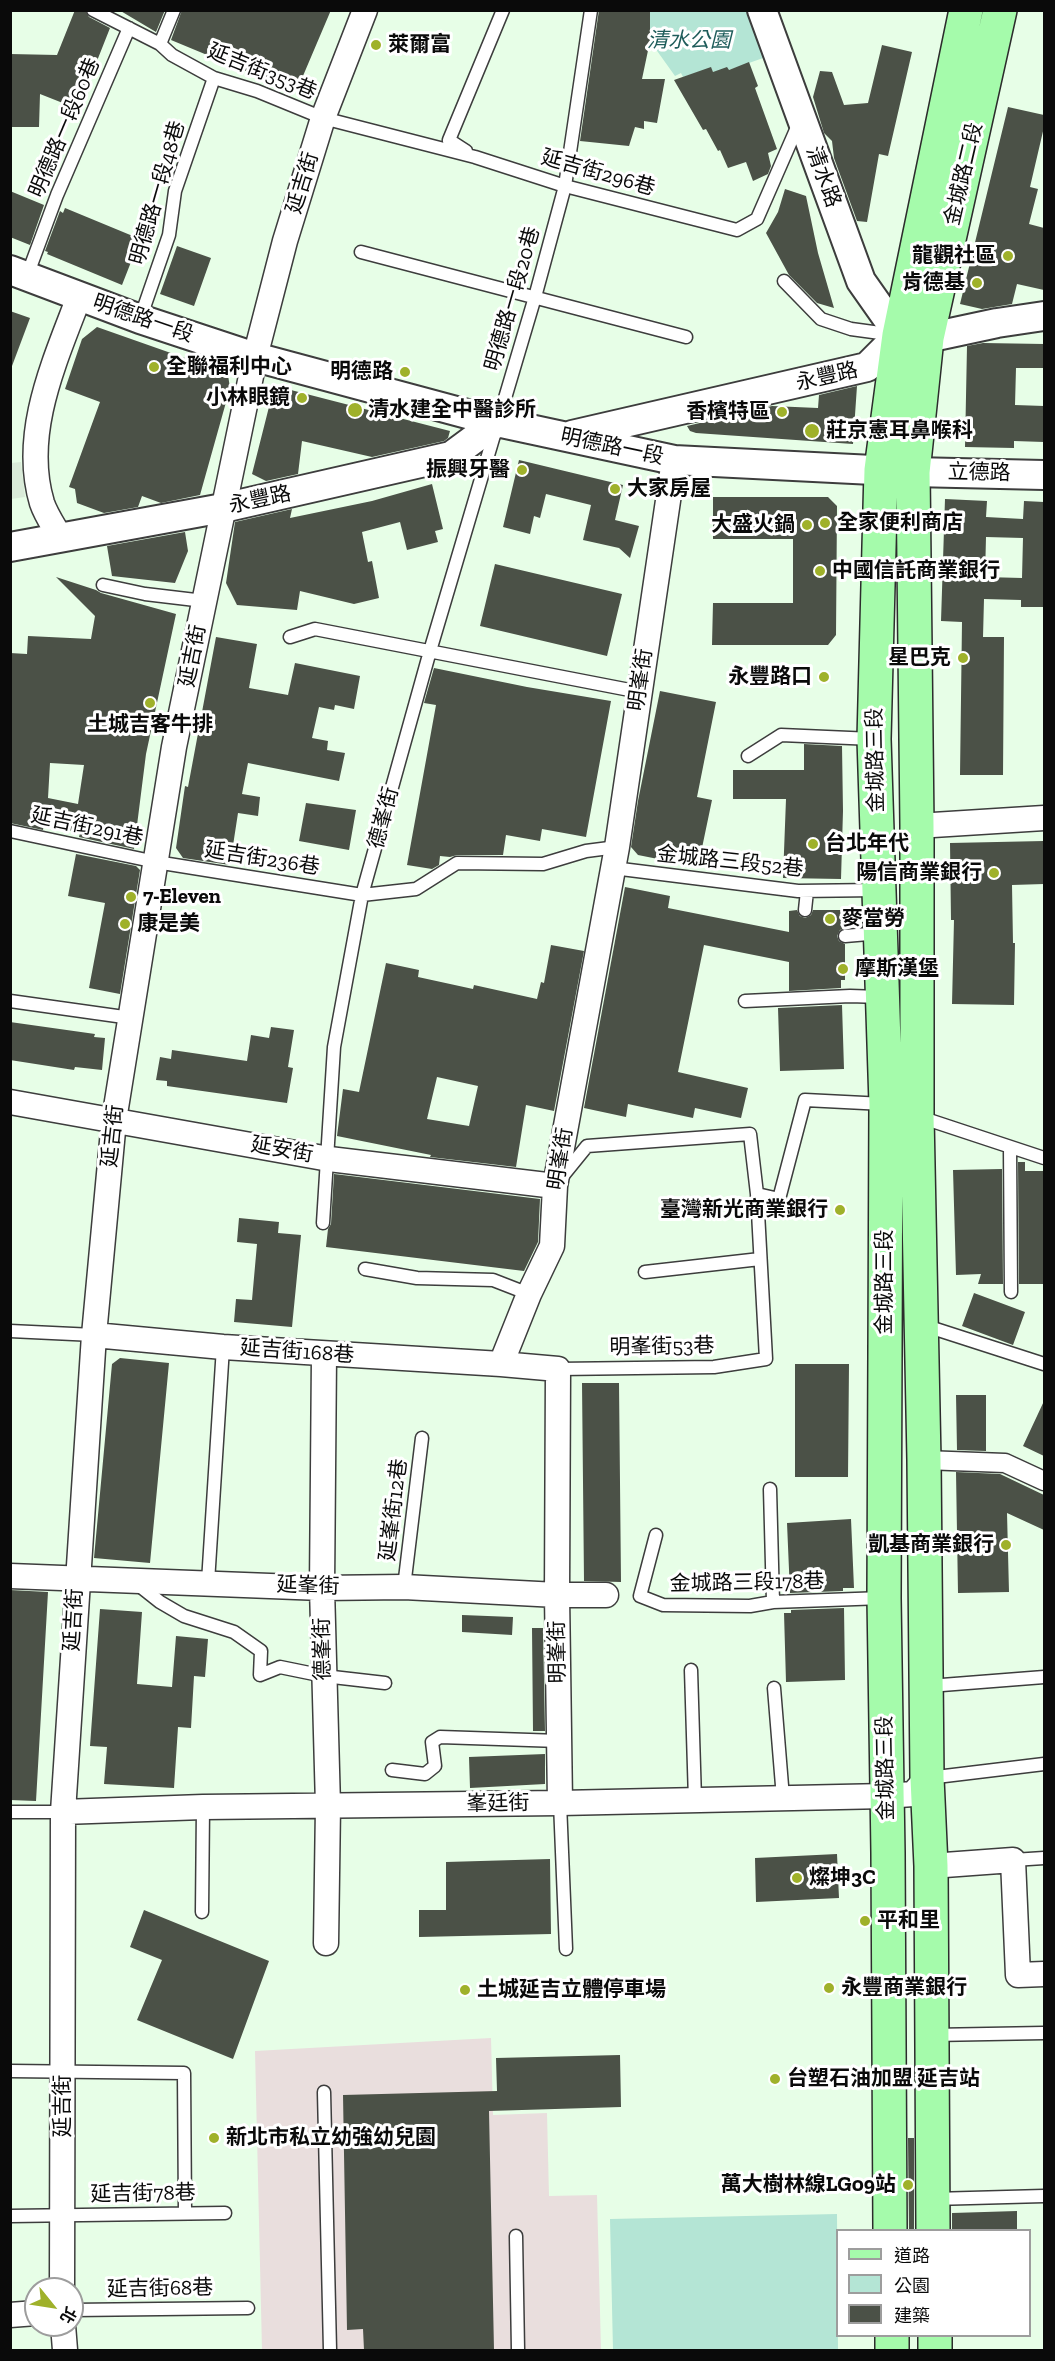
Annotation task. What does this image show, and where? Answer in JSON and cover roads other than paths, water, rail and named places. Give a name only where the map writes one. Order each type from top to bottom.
[{"type":"main road","name":"金城路二段","points":[[913,336],[966,10]]},
{"type":"main road","name":"金城路二段","points":[[913,336],[1000,10]]},
{"type":"main road","name":"金城路三段","points":[[913,336],[881,470],[874,739],[882,997],[902,1110],[922,1324],[928,1686],[927,1778],[931,1866],[933,2215]]},
{"type":"main road","name":"金城路三段","points":[[890,2229],[884,1598],[902,1110],[917,826],[913,336]]},
{"type":"street","name":"清水路","points":[[762,10],[861,281],[913,336]]},
{"type":"street","name":"延吉街","points":[[62,2277],[63,1812],[76,1579],[94,1335],[114,1120],[174,747],[255,357],[285,241],[323,117],[360,12]]},
{"type":"street","name":"明德路一段","points":[[19,273],[140,319],[255,357],[497,422],[563,437],[674,460],[913,472]]},
{"type":"street","points":[[62,539],[42,503],[35,458],[36,441],[50,374],[79,297]]},
{"type":"street","points":[[913,336],[1044,316]]},
{"type":"street","name":"永豐路","points":[[563,437],[867,368],[913,336]]},
{"type":"street","name":"永豐路","points":[[17,552],[62,539],[223,508],[451,456],[497,422]]},
{"type":"street","name":"明峯街","points":[[501,1364],[529,1294],[552,1246],[555,1186],[615,858],[674,460]]},
{"type":"street","name":"立德路","points":[[913,472],[1044,475]]},
{"type":"street","points":[[917,826],[1044,818]]},
{"type":"street","name":"延安街","points":[[10,1102],[329,1159],[555,1186]]},
{"type":"street","name":"延吉街168巷","points":[[94,1335],[324,1355],[501,1364]]},
{"type":"street","name":"德峯街","points":[[324,1355],[322,1588],[328,1806],[326,1943]]},
{"type":"street","points":[[501,1364],[558,1369]]},
{"type":"street","name":"明峯街","points":[[558,1369],[557,1595],[560,1803]]},
{"type":"street","points":[[924,1460],[1005,1463],[1044,1481]]},
{"type":"street","name":"延峯街","points":[[10,1576],[322,1588],[404,1587],[557,1595],[606,1595]]},
{"type":"street","name":"峯廷街","points":[[63,1812],[204,1807],[886,1796],[913,1794],[927,1778]]},
{"type":"street","points":[[931,1866],[1013,1860],[1018,1975],[1044,1974]]},
{"type":"lane","name":"延吉街353巷","points":[[93,10],[160,44],[172,55],[214,78],[257,91],[323,117]]},
{"type":"lane","points":[[160,44],[174,10]]},
{"type":"lane","points":[[475,157],[449,140],[503,10]]},
{"type":"lane","name":"明德路一段20巷","points":[[497,422],[535,297],[565,186],[591,10]]},
{"type":"lane","name":"明德路一段60巷","points":[[19,273],[65,177],[129,28]]},
{"type":"lane","name":"明德路一段48巷","points":[[140,319],[169,235],[175,191],[214,78]]},
{"type":"lane","name":"延吉街296巷","points":[[323,117],[475,157],[565,186],[737,230],[757,219],[801,119]]},
{"type":"lane","points":[[361,252],[686,337]]},
{"type":"lane","points":[[784,281],[821,319],[851,329],[913,336]]},
{"type":"lane","name":"德峯街","points":[[323,1223],[329,1159],[334,1047],[362,895],[497,422]]},
{"type":"lane","points":[[103,585],[145,594],[204,601]]},
{"type":"lane","points":[[290,637],[315,629],[640,692]]},
{"type":"lane","points":[[748,756],[781,735],[874,739]]},
{"type":"lane","name":"延吉街291巷","points":[[10,831],[156,862]]},
{"type":"lane","name":"金城路三段52巷","points":[[362,895],[416,889],[457,864],[543,864],[586,851],[807,891],[879,890]]},
{"type":"lane","name":"延吉街236巷","points":[[156,862],[362,895]]},
{"type":"lane","points":[[805,910],[807,891]]},
{"type":"lane","points":[[845,936],[880,933]]},
{"type":"lane","points":[[745,1001],[850,996],[882,997]]},
{"type":"lane","points":[[10,1001],[131,1018]]},
{"type":"lane","points":[[757,1194],[779,1198],[805,1100],[902,1110],[1044,1158]]},
{"type":"lane","points":[[555,1186],[587,1146],[750,1134],[757,1194],[760,1259],[645,1272]]},
{"type":"lane","points":[[1010,1147],[1011,1292]]},
{"type":"lane","name":"明峯街53巷","points":[[558,1369],[714,1367],[766,1359],[760,1259]]},
{"type":"lane","points":[[365,1269],[417,1278],[493,1280],[529,1294]]},
{"type":"lane","points":[[922,1324],[1044,1364]]},
{"type":"lane","points":[[10,1331],[94,1335]]},
{"type":"lane","points":[[208,1582],[223,1347]]},
{"type":"lane","name":"延峯街12巷","points":[[404,1587],[422,1438]]},
{"type":"lane","points":[[770,1489],[773,1602]]},
{"type":"lane","name":"金城路三段178巷","points":[[656,1535],[640,1596],[663,1605],[750,1606],[773,1602],[884,1598]]},
{"type":"lane","points":[[134,1581],[160,1602],[184,1616],[234,1632],[261,1651],[260,1675],[280,1667],[324,1676],[385,1683]]},
{"type":"lane","points":[[690,1670],[695,1800]]},
{"type":"lane","points":[[928,1686],[1044,1677]]},
{"type":"lane","points":[[774,1688],[783,1798]]},
{"type":"lane","points":[[392,1770],[425,1774],[435,1766],[432,1742],[440,1737],[559,1741]]},
{"type":"lane","points":[[927,1778],[1044,1764]]},
{"type":"lane","points":[[560,1803],[566,1949]]},
{"type":"lane","points":[[202,1912],[204,1807]]},
{"type":"lane","points":[[10,1812],[63,1812]]},
{"type":"lane","points":[[1013,1860],[1044,1858]]},
{"type":"lane","points":[[932,2035],[1044,2033]]},
{"type":"lane","points":[[10,2071],[184,2073],[185,2213]]},
{"type":"lane","points":[[324,2092],[330,2350]]},
{"type":"lane","points":[[933,2215],[1044,2196]]},
{"type":"lane","name":"延吉街78巷","points":[[10,2216],[225,2213]]},
{"type":"lane","points":[[516,2236],[518,2350]]},
{"type":"lane","name":"延吉街68巷","points":[[84,2310],[248,2308]]},
{"type":"place","name":"萊爾富","points":[[376,45]]},
{"type":"place","name":"龍觀社區","points":[[1008,256]]},
{"type":"place","name":"肯德基","points":[[977,283]]},
{"type":"place","name":"全聯福利中心","points":[[154,367]]},
{"type":"place","name":"明德路","points":[[405,372]]},
{"type":"place","name":"小林眼鏡","points":[[302,398]]},
{"type":"place","name":"清水建全中醫診所","points":[[355,410]]},
{"type":"place","name":"香檳特區","points":[[782,412]]},
{"type":"place","name":"莊京憲耳鼻喉科","points":[[812,431]]},
{"type":"place","name":"振興牙醫","points":[[522,470]]},
{"type":"place","name":"大家房屋","points":[[615,489]]},
{"type":"place","name":"全家便利商店","points":[[825,523]]},
{"type":"place","name":"大盛火鍋","points":[[807,525]]},
{"type":"place","name":"中國信託商業銀行","points":[[820,571]]},
{"type":"place","name":"星巴克","points":[[963,658]]},
{"type":"place","name":"永豐路口","points":[[824,677]]},
{"type":"place","name":"土城吉客牛排","points":[[150,703]]},
{"type":"place","name":"台北年代","points":[[813,844]]},
{"type":"place","name":"陽信商業銀行","points":[[994,873]]},
{"type":"place","name":"7-Eleven","points":[[131,897]]},
{"type":"place","name":"麥當勞","points":[[830,919]]},
{"type":"place","name":"康是美","points":[[125,924]]},
{"type":"place","name":"摩斯漢堡","points":[[843,969]]},
{"type":"place","name":"臺灣新光商業銀行","points":[[840,1210]]},
{"type":"place","name":"凱基商業銀行","points":[[1006,1545]]},
{"type":"place","name":"燦坤3C","points":[[797,1878]]},
{"type":"place","name":"平和里","points":[[865,1921]]},
{"type":"place","name":"永豐商業銀行","points":[[829,1988]]},
{"type":"place","name":"土城延吉立體停車場","points":[[465,1990]]},
{"type":"place","name":"台塑石油加盟 延吉站","points":[[775,2079]]},
{"type":"place","name":"新北市私立幼強幼兒園","points":[[214,2138]]},
{"type":"place","name":"萬大樹林線LG09站","points":[[908,2185]]},
{"type":"park label","name":"清水公園","points":[[689,41]]}]
